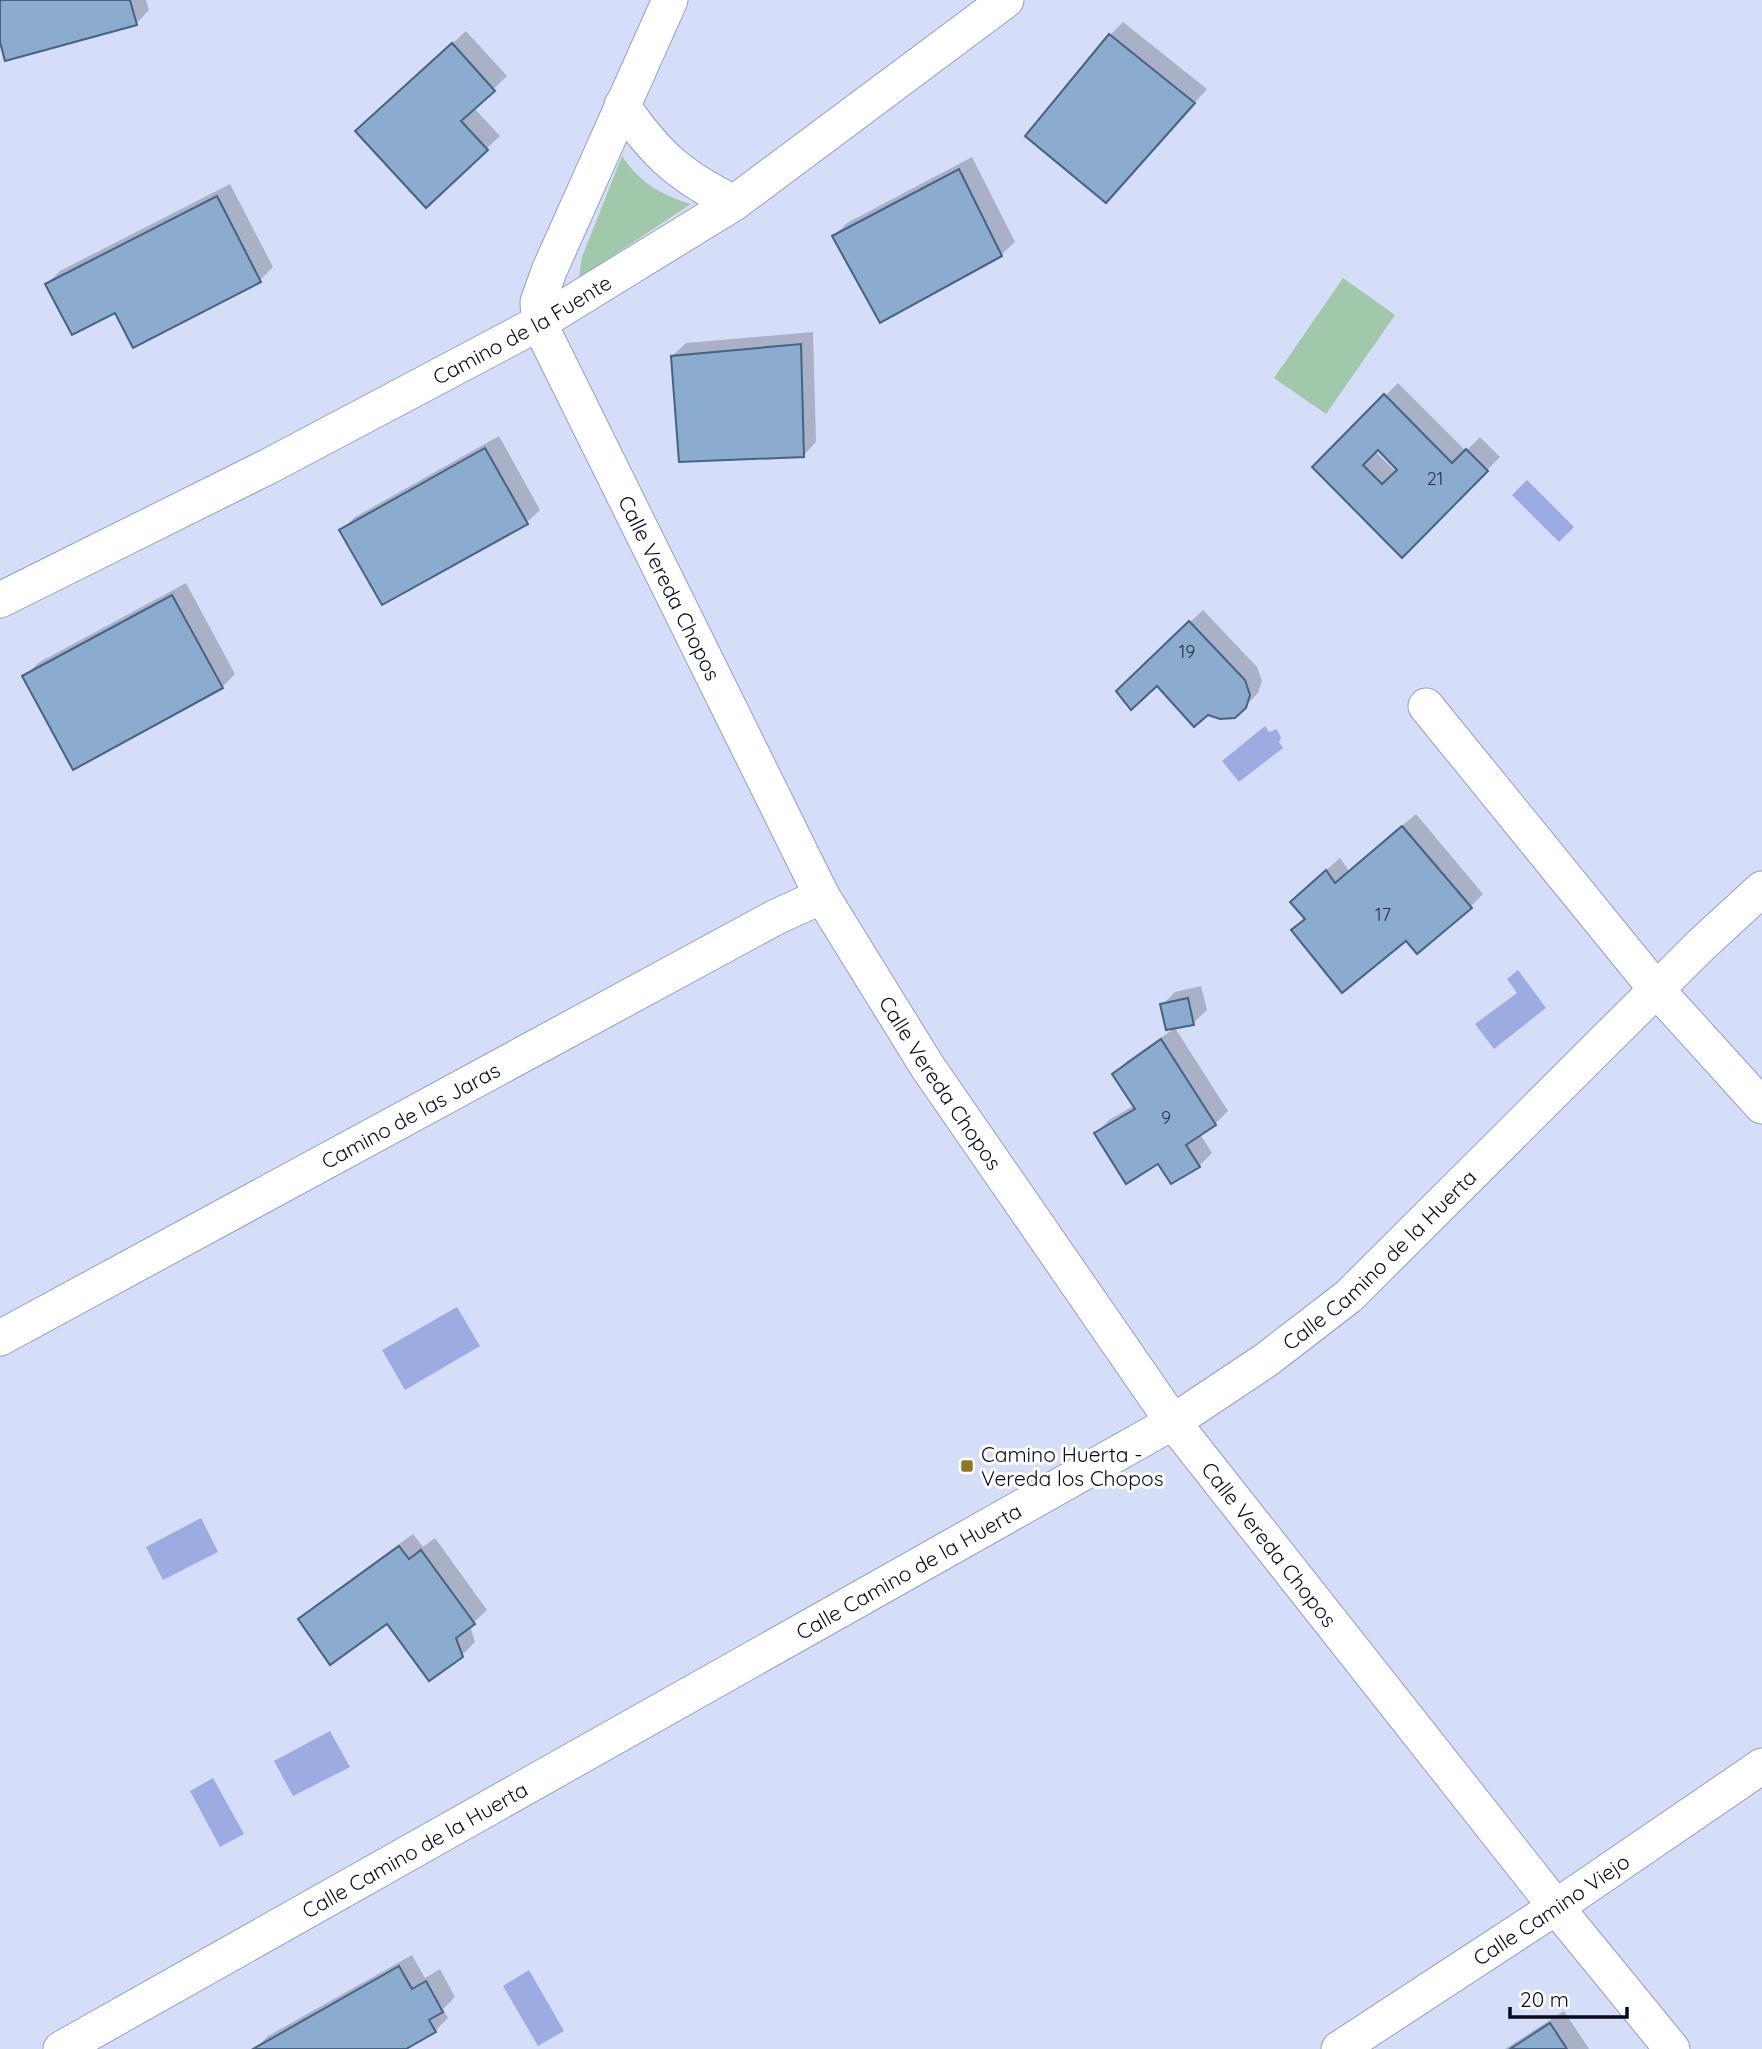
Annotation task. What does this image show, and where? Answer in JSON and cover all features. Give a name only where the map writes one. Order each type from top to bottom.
[{"type":"street","points":[[539,323],[538,302],[549,271],[670,0]]},
{"type":"street","name":"Camino de la Fuente","points":[[0,600],[271,465],[539,323],[734,203],[1006,0]]},
{"type":"street","points":[[622,104],[643,135],[665,160],[697,185],[734,203]]},
{"type":"street","name":"Calle Vereda Chopos","points":[[539,323],[822,895],[927,1066],[1173,1422],[1556,1907],[1672,2049]]},
{"type":"street","points":[[1426,706],[1656,989],[1762,1106]]},
{"type":"street","name":"Calle Camino de la Huerta","points":[[61,2049],[1173,1422],[1266,1360],[1349,1296],[1656,989],[1762,889]]},
{"type":"street","name":"Camino de las Jaras","points":[[0,1338],[776,917],[822,895]]},
{"type":"street","name":"Calle Camino Viejo","points":[[1339,2049],[1556,1907],[1762,1766]]},
{"type":"green space","points":[[622,156],[643,180],[670,196],[691,204],[579,278],[582,257]]},
{"type":"green space","points":[[1343,278],[1395,315],[1326,414],[1274,378]]},
{"type":"water","points":[[1527,480],[1574,527],[1559,542],[1512,495]]},
{"type":"water","points":[[1265,726],[1269,732],[1277,729],[1283,748],[1239,782],[1222,761]]},
{"type":"water","points":[[1518,970],[1546,1008],[1494,1049],[1475,1024],[1517,993],[1507,979]]},
{"type":"water","points":[[457,1307],[480,1346],[405,1390],[382,1350]]},
{"type":"water","points":[[201,1518],[218,1552],[163,1580],[146,1547]]},
{"type":"water","points":[[330,1731],[350,1767],[293,1796],[274,1761]]},
{"type":"water","points":[[213,1778],[244,1834],[220,1847],[190,1791]]},
{"type":"water","points":[[529,1970],[564,2031],[538,2046],[503,1986]]},
{"type":"building","points":[[0,0],[130,0],[137,25],[5,61],[0,42]]},
{"type":"building","points":[[1109,34],[1195,103],[1106,203],[1025,136]]},
{"type":"building","points":[[452,43],[495,91],[461,121],[488,150],[426,208],[355,131]]},
{"type":"building","points":[[959,169],[1002,256],[880,323],[832,236]]},
{"type":"building","points":[[217,196],[261,282],[133,348],[115,313],[72,335],[45,284]]},
{"type":"building","points":[[801,344],[804,457],[679,462],[671,356]]},
{"type":"building","points":[[1384,394],[1452,463],[1466,449],[1488,471],[1402,558],[1312,467]],"holes":[[[1378,450],[1397,470],[1382,484],[1363,465]]]},
{"type":"building","points":[[485,448],[528,524],[382,605],[339,530]]},
{"type":"building","points":[[172,595],[223,688],[73,770],[22,676]]},
{"type":"building","points":[[1189,621],[1245,680],[1250,695],[1246,708],[1235,718],[1220,719],[1208,715],[1194,727],[1157,686],[1131,710],[1116,691]]},
{"type":"building","points":[[1402,826],[1472,908],[1417,954],[1406,941],[1342,993],[1291,930],[1305,919],[1290,902],[1326,870],[1335,883]]},
{"type":"building","points":[[1188,998],[1194,1025],[1166,1030],[1160,1004]]},
{"type":"building","points":[[1161,1039],[1216,1125],[1186,1145],[1200,1167],[1171,1184],[1158,1164],[1126,1184],[1094,1133],[1135,1109],[1112,1074]]},
{"type":"building","points":[[399,1546],[409,1559],[421,1550],[475,1624],[456,1638],[463,1657],[429,1681],[387,1624],[330,1665],[298,1619]]},
{"type":"building","points":[[399,1966],[412,1989],[426,1981],[443,2012],[429,2020],[436,2032],[406,2049],[253,2049]]},
{"type":"building","points":[[1550,2023],[1567,2049],[1510,2049]]},
{"type":"place","name":"Camino Huerta - Vereda los Chopos","points":[[967,1466]]}]
